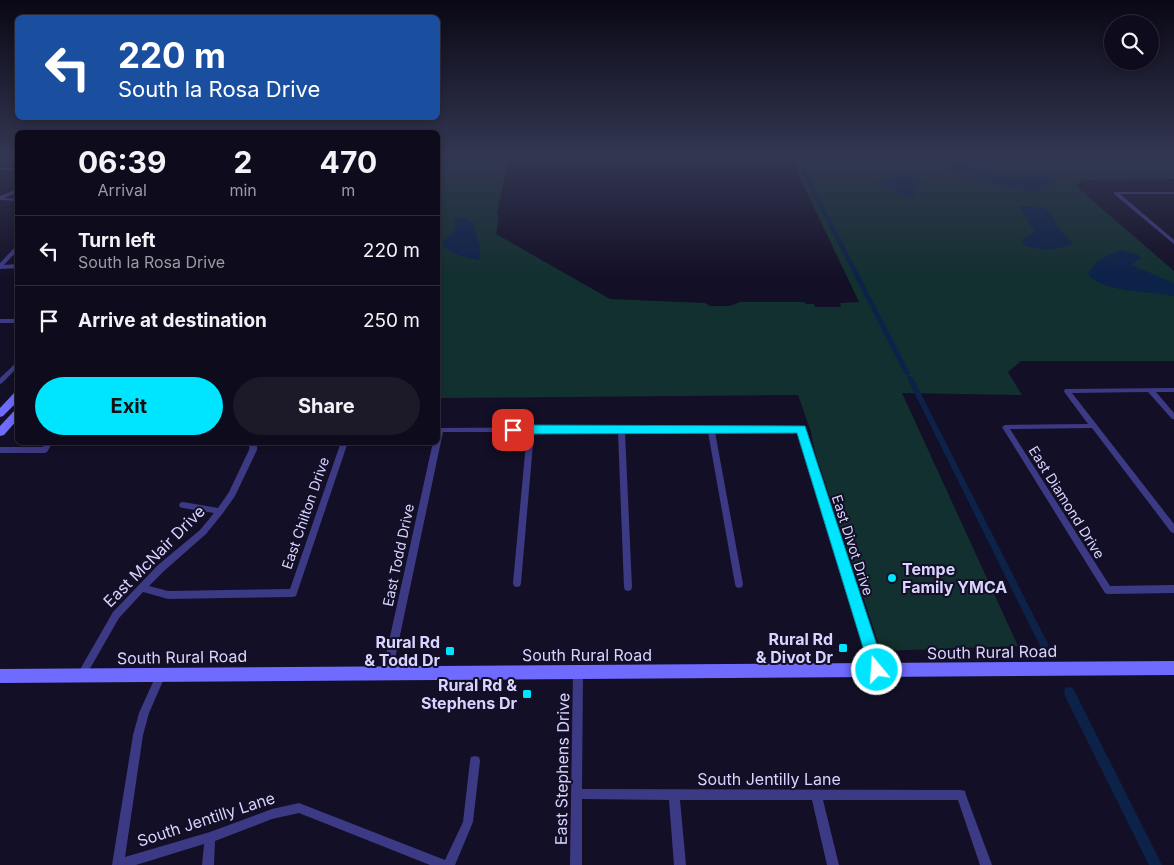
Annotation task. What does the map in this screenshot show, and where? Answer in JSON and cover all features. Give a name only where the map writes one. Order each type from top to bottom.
[{"type":"main road","points":[[0,414],[15,397]]},
{"type":"main road","points":[[0,432],[15,415]]},
{"type":"main road","name":"South Rural Road","points":[[0,676],[1174,668]]},
{"type":"street","points":[[1120,197],[1174,243]]},
{"type":"street","points":[[0,199],[15,200]]},
{"type":"street","points":[[0,267],[15,250]]},
{"type":"street","points":[[0,267],[15,266]]},
{"type":"street","points":[[0,321],[15,321]]},
{"type":"street","points":[[0,382],[15,366]]},
{"type":"street","points":[[1174,390],[1067,390],[1174,530]]},
{"type":"street","points":[[1150,390],[1174,417]]},
{"type":"street","name":"East Diamond Drive","points":[[1094,426],[1005,427],[1108,590],[1174,589]]},
{"type":"street","points":[[621,429],[628,587]]},
{"type":"street","points":[[518,583],[531,430],[711,429],[739,584]]},
{"type":"street","name":"East Divot Drive","points":[[711,429],[801,429],[877,670]]},
{"type":"street","name":"East Todd Drive","points":[[440,430],[531,430]]},
{"type":"street","points":[[0,450],[45,450],[48,445]]},
{"type":"street","name":"East McNair Drive","points":[[82,676],[116,615],[142,588],[203,532],[220,511],[232,494],[254,445]]},
{"type":"street","name":"East Chilton Drive","points":[[142,588],[168,595],[293,593],[344,445]]},
{"type":"street","name":"East Todd Drive","points":[[387,673],[437,445]]},
{"type":"street","name":"East McNair Drive","points":[[183,505],[220,511]]},
{"type":"street","name":"East Stephens Drive","points":[[576,865],[578,672]]},
{"type":"street","points":[[118,865],[138,735],[144,713],[162,674]]},
{"type":"street","points":[[449,865],[468,822],[475,761]]},
{"type":"street","name":"South Jentilly Lane","points":[[577,794],[961,795],[986,865]]},
{"type":"street","points":[[674,795],[680,865]]},
{"type":"street","points":[[816,795],[833,865]]},
{"type":"street","name":"South Jentilly Lane","points":[[118,865],[210,837],[272,814],[299,808],[444,865]]},
{"type":"street","points":[[208,865],[210,837]]},
{"type":"green space","points":[[440,197],[501,197],[496,234],[610,299],[705,303],[710,306],[730,306],[740,302],[804,302],[806,304],[814,304],[815,307],[841,307],[840,303],[859,302],[809,197],[1089,197],[1174,271],[1174,361],[1021,361],[1008,372],[1022,395],[902,393],[1018,646],[881,651],[798,395],[440,398]]},
{"type":"water","points":[[1019,207],[1043,208],[1051,212],[1057,227],[1072,242],[1072,245],[1047,250],[1025,246],[1022,240],[1035,232]]},
{"type":"water","points":[[463,217],[473,222],[480,247],[479,260],[457,255],[443,246],[443,241],[455,230],[455,219]]},
{"type":"water","points":[[1119,250],[1139,255],[1141,258],[1131,265],[1174,283],[1174,296],[1119,289],[1098,282],[1090,277],[1088,273],[1097,261]]},
{"type":"waterway","points":[[817,197],[907,373]]},
{"type":"waterway","points":[[910,378],[1044,645]]},
{"type":"waterway","points":[[1069,692],[1156,865]]},
{"type":"place","name":"Tempe Family YMCA","points":[[892,578]]},
{"type":"place","name":"Rural Rd & Divot Dr","points":[[843,648]]},
{"type":"place","name":"Rural Rd & Todd Dr","points":[[450,651]]},
{"type":"place","name":"Rural Rd & Stephens Dr","points":[[527,694]]},
{"type":"route","points":[[513,430],[801,429],[877,670]]}]
